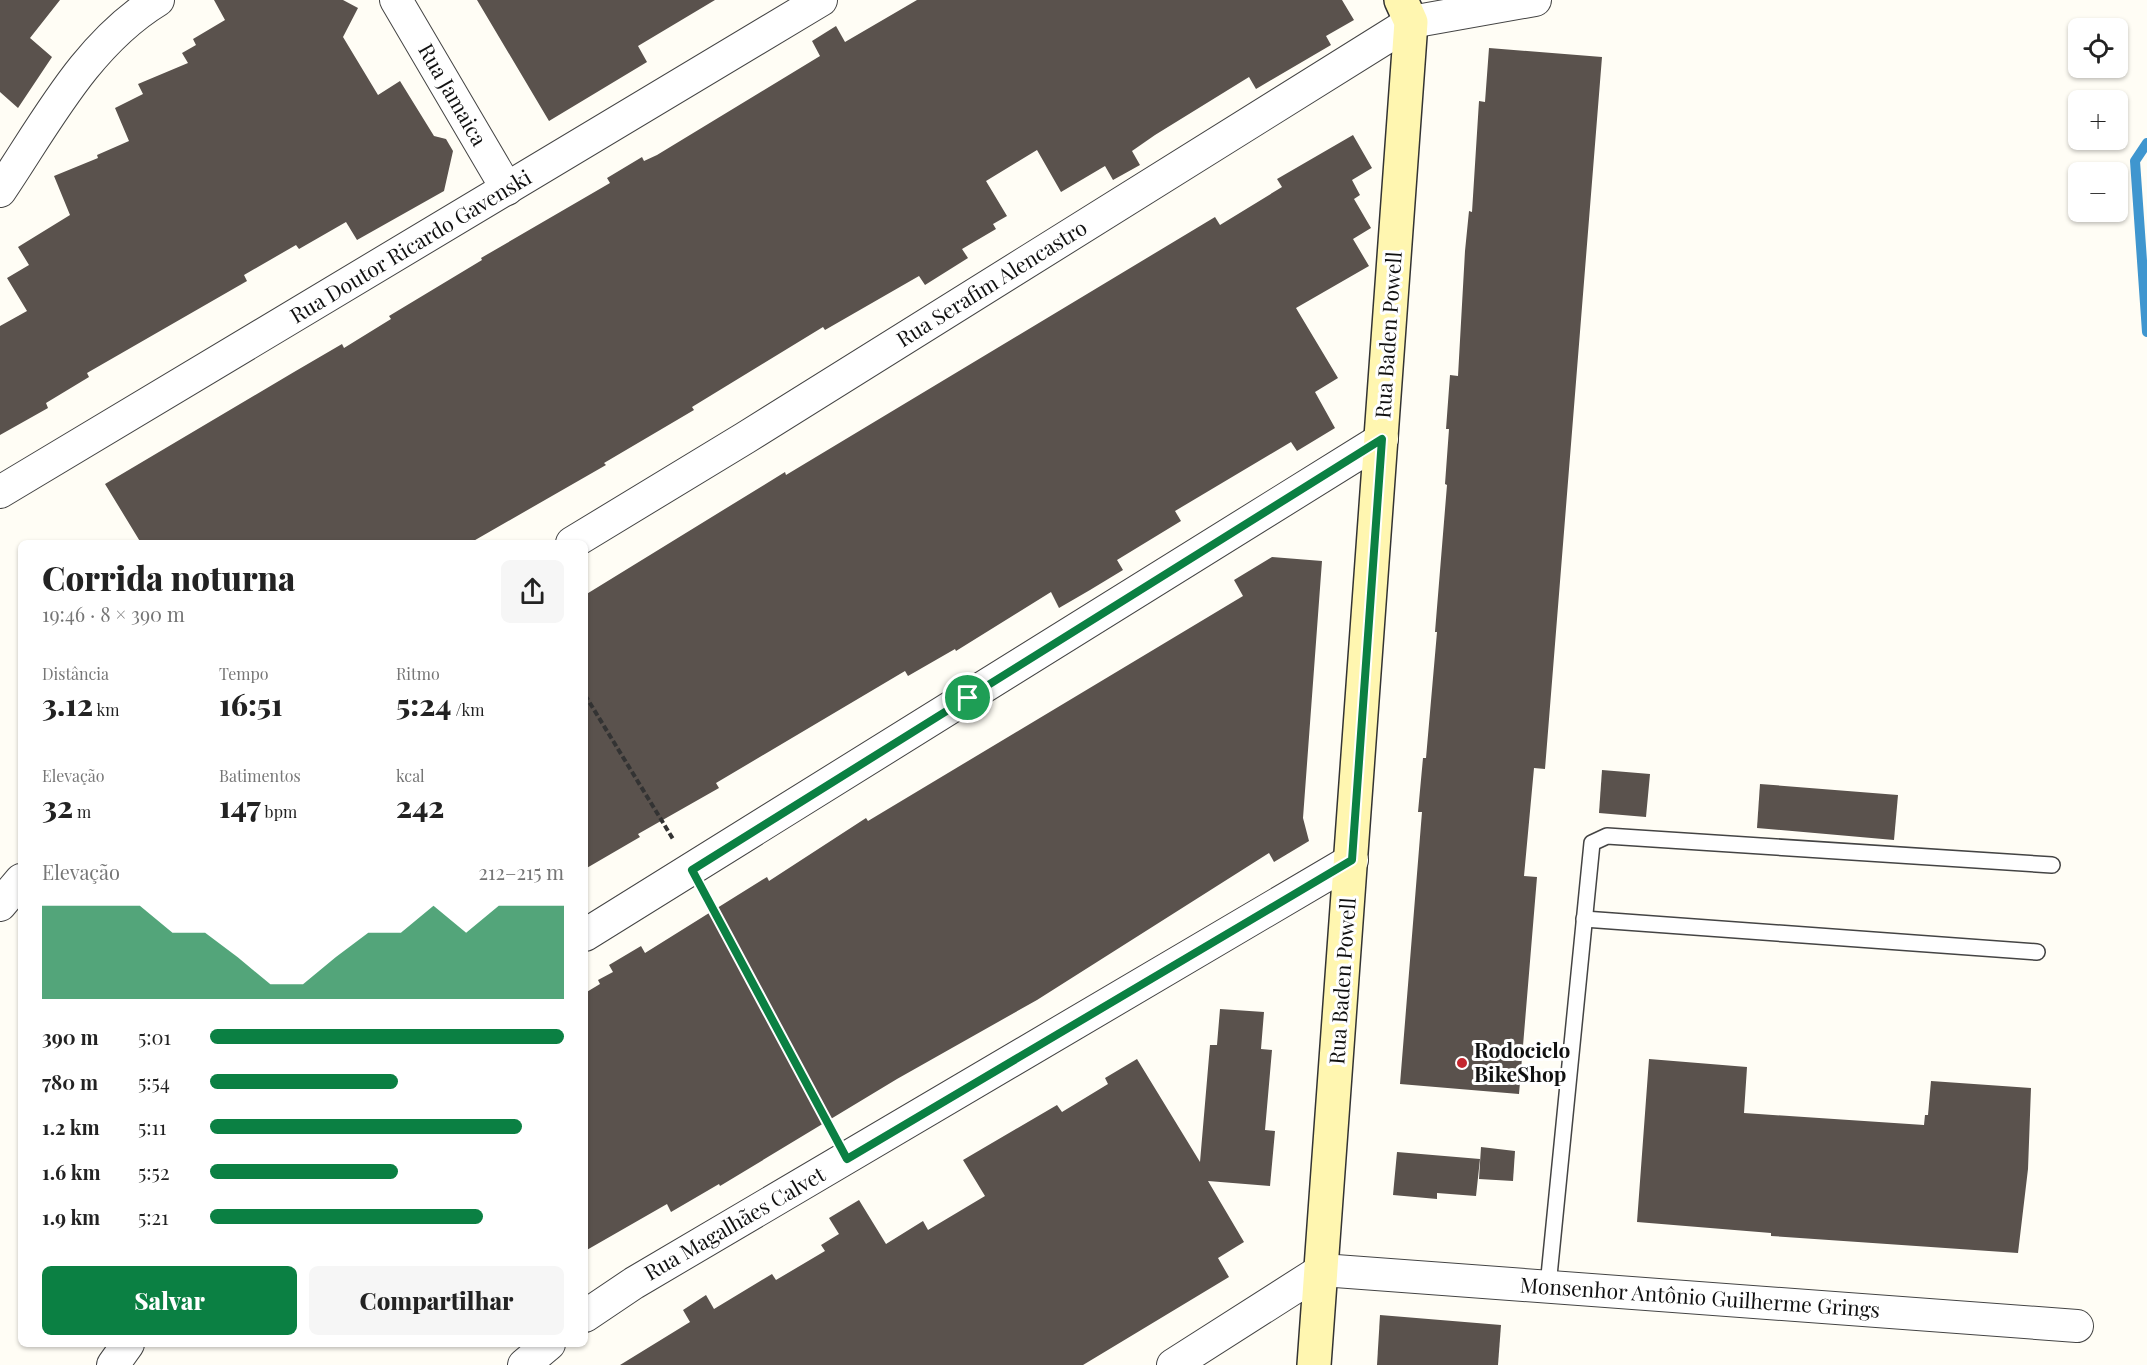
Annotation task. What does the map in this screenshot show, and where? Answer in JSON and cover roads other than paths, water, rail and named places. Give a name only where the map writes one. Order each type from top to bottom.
[{"type":"street","points":[[0,191],[80,72],[110,37],[158,0]]},
{"type":"street","name":"Rua Jamaica","points":[[396,0],[507,189]]},
{"type":"street","name":"Rua Doutor Ricardo Gavenski","points":[[0,492],[821,0]]},
{"type":"street","points":[[1406,11],[1535,0]]},
{"type":"street","name":"Rua Baden Powell","points":[[1314,1365],[1382,439],[1406,11]]},
{"type":"street","name":"Rua Serafim Alencastro","points":[[577,540],[745,438],[1406,11]]},
{"type":"street","points":[[588,933],[1382,439]]},
{"type":"street","name":"Rua Magalhães Calvet","points":[[588,1314],[634,1283],[1352,860]]},
{"type":"street","points":[[0,905],[18,884]]},
{"type":"street","points":[[1173,1365],[1322,1270]]},
{"type":"street","name":"Monsenhor Antônio Guilherme Grings","points":[[1322,1270],[2077,1326]]},
{"type":"street","points":[[113,1365],[126,1347]]},
{"type":"street","points":[[524,1365],[545,1347]]},
{"type":"lane","points":[[1548,1287],[1592,843],[1607,836],[2052,865]]},
{"type":"lane","points":[[1584,919],[2037,952]]},
{"type":"waterway","points":[[2147,143],[2135,161],[2147,332]]},
{"type":"place","name":"Rodociclo BikeShop","points":[[1462,1063]]}]
